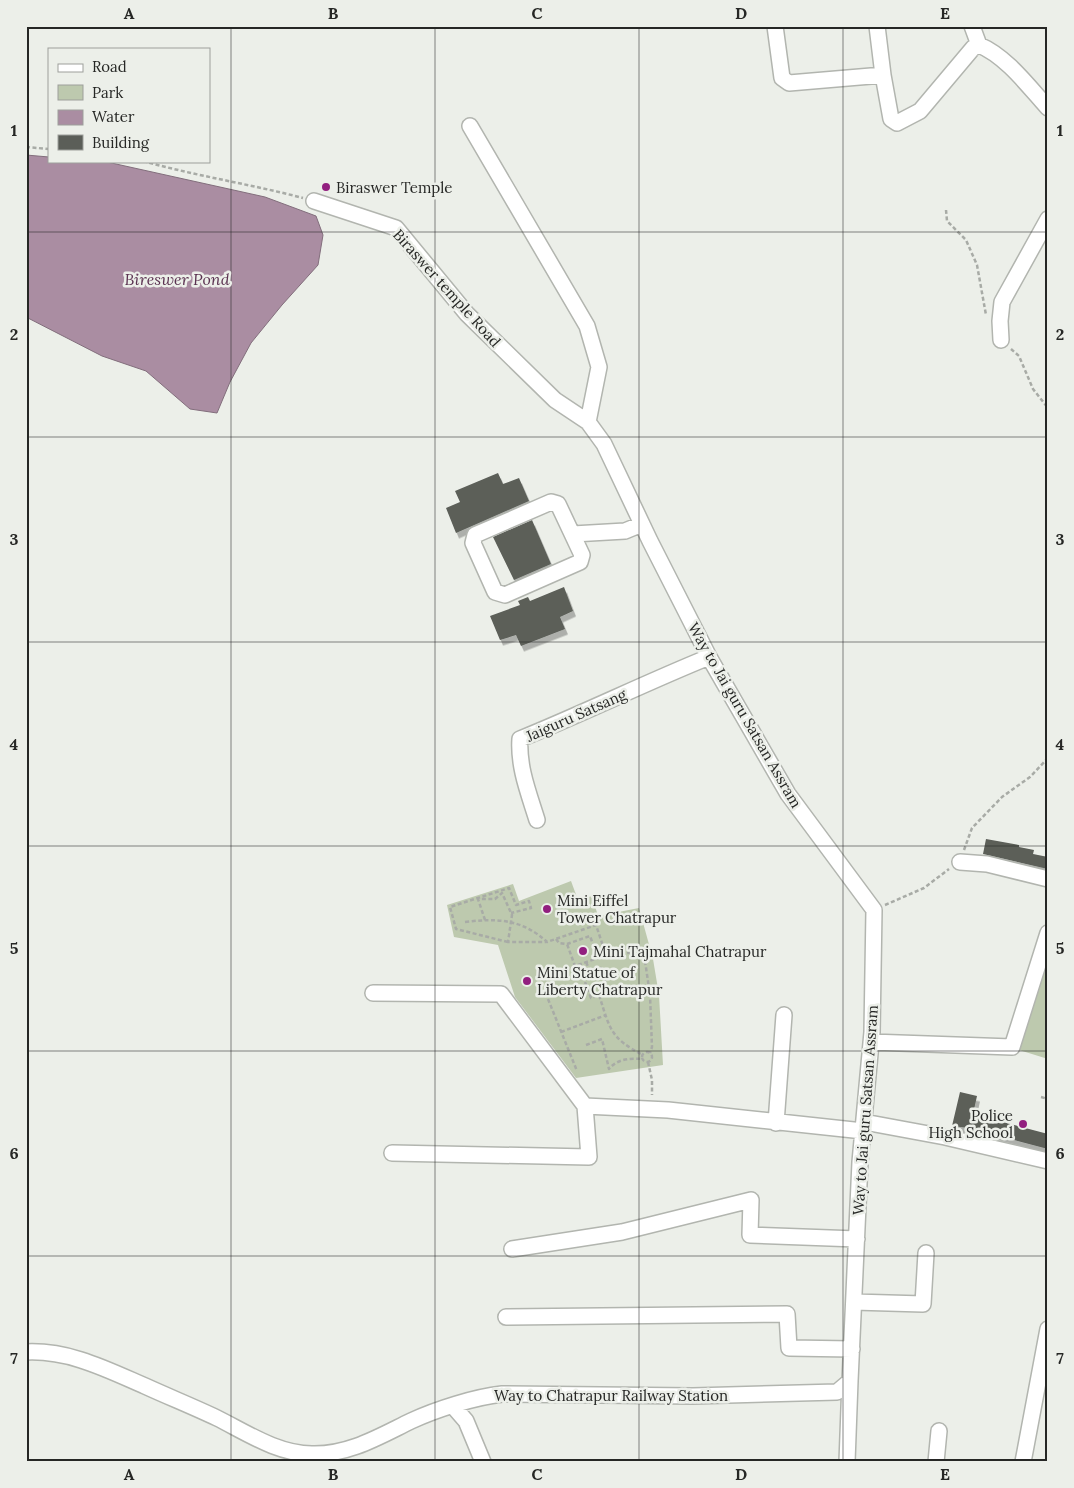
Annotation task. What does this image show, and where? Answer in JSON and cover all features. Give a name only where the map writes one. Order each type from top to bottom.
[{"type":"street","points":[[775,26],[782,78],[789,83],[883,75]]},
{"type":"street","points":[[877,26],[891,119],[897,124],[920,111],[973,48],[982,46]]},
{"type":"street","points":[[972,26],[982,46],[1011,68],[1048,108]]},
{"type":"street","points":[[470,126],[588,326],[599,367],[588,422]]},
{"type":"street","name":"Biraswer temple Road","points":[[314,201],[396,228],[467,314],[555,400],[588,422]]},
{"type":"street","points":[[1001,340],[1002,302],[1048,219]]},
{"type":"street","name":"Way to Jai guru Satsan Assram","points":[[588,422],[604,444],[709,657],[788,794],[874,910],[871,1042],[860,1162],[846,1462]]},
{"type":"street","points":[[551,502],[558,504],[573,534],[582,555],[580,562],[505,595],[495,592],[473,543],[475,534],[551,502]]},
{"type":"street","points":[[573,534],[625,531],[642,524]]},
{"type":"street","name":"Jaiguru Satsang","points":[[537,820],[524,778],[519,751],[520,739],[709,657]]},
{"type":"street","points":[[960,862],[987,864],[1048,879]]},
{"type":"street","points":[[871,1042],[1012,1047],[1048,933]]},
{"type":"street","points":[[373,993],[501,994],[585,1106],[589,1157],[392,1154]]},
{"type":"street","points":[[776,1123],[784,1015]]},
{"type":"street","points":[[585,1106],[652,1110],[776,1123],[864,1127],[946,1137],[1048,1161]]},
{"type":"street","points":[[512,1250],[622,1232],[751,1200],[750,1235],[857,1239]]},
{"type":"street","points":[[854,1302],[923,1304],[926,1253]]},
{"type":"street","points":[[506,1317],[787,1314],[789,1348],[852,1349]]},
{"type":"street","points":[[1023,1462],[1048,1329]]},
{"type":"street","name":"Way to Chatrapur Railway Station","points":[[26,1352],[48,1352],[85,1360],[218,1419],[248,1435],[286,1450],[312,1454],[340,1452],[390,1432],[412,1420],[483,1396],[502,1394],[693,1396],[837,1392],[850,1381]]},
{"type":"street","points":[[454,1406],[466,1421],[483,1462]]},
{"type":"street","points":[[936,1462],[939,1431]]},
{"type":"path","points":[[26,147],[48,148]]},
{"type":"path","points":[[146,162],[180,172],[271,190],[314,201]]},
{"type":"path","points":[[874,910],[924,888],[960,862],[972,828],[1002,796],[1030,777],[1048,758]]},
{"type":"path","points":[[511,913],[531,908],[529,901],[516,905],[509,888],[450,907],[456,929],[508,942],[547,942],[596,925],[607,958],[640,950],[644,954],[650,995],[652,1047],[650,1053],[652,1059],[648,1062]]},
{"type":"path","points":[[485,921],[478,899],[495,899],[502,893],[511,913],[508,942]]},
{"type":"path","points":[[465,922],[511,921],[541,936],[547,942]]},
{"type":"path","points":[[556,939],[559,944],[567,944],[590,936],[598,958],[575,966],[567,944]]},
{"type":"path","points":[[586,962],[590,971]]},
{"type":"path","points":[[600,967],[609,992],[599,995],[591,998],[582,974],[600,967]]},
{"type":"path","points":[[599,995],[606,1015],[618,1039],[648,1062],[652,1080],[652,1110]]},
{"type":"path","points":[[548,999],[577,1071]]},
{"type":"path","points":[[562,1032],[606,1015]]},
{"type":"path","points":[[586,1045],[602,1039],[610,1069],[613,1064],[643,1057],[646,1052],[650,1053]]},
{"type":"path","points":[[1041,1097],[1048,1099]]},
{"type":"green space","points":[[571,881],[578,900],[592,896],[598,916],[639,908],[653,959],[659,995],[663,1065],[576,1078],[515,997],[498,945],[454,937],[447,905],[513,884],[519,901]]},
{"type":"green space","points":[[1048,958],[1048,1059],[1019,1050]]},
{"type":"water","name":"Bireswer Pond","points":[[26,155],[48,157],[48,162],[107,162],[265,197],[316,216],[323,235],[318,265],[251,343],[230,382],[217,413],[190,409],[146,371],[102,356],[26,317]]},
{"type":"building","points":[[498,473],[503,484],[519,478],[529,501],[456,533],[446,508],[460,502],[455,491]]},
{"type":"building","points":[[532,520],[551,564],[514,580],[493,537]]},
{"type":"building","points":[[564,587],[573,611],[560,617],[565,629],[521,646],[516,635],[500,640],[490,616],[520,605],[518,601],[528,597],[530,601]]},
{"type":"building","points":[[986,839],[1019,845],[1019,847],[1034,850],[1033,854],[1048,857],[1048,869],[983,854]]},
{"type":"building","points":[[960,1092],[977,1096],[973,1114],[1048,1134],[1048,1149],[969,1128],[952,1126]]},
{"type":"place","name":"Biraswer Temple","points":[[326,187]]},
{"type":"place","name":"Mini Eiffel Tower Chatrapur","points":[[547,909]]},
{"type":"place","name":"Mini Tajmahal Chatrapur","points":[[583,951]]},
{"type":"place","name":"Mini Statue of Liberty Chatrapur","points":[[527,981]]},
{"type":"place","name":"Police High School","points":[[1023,1124]]}]
